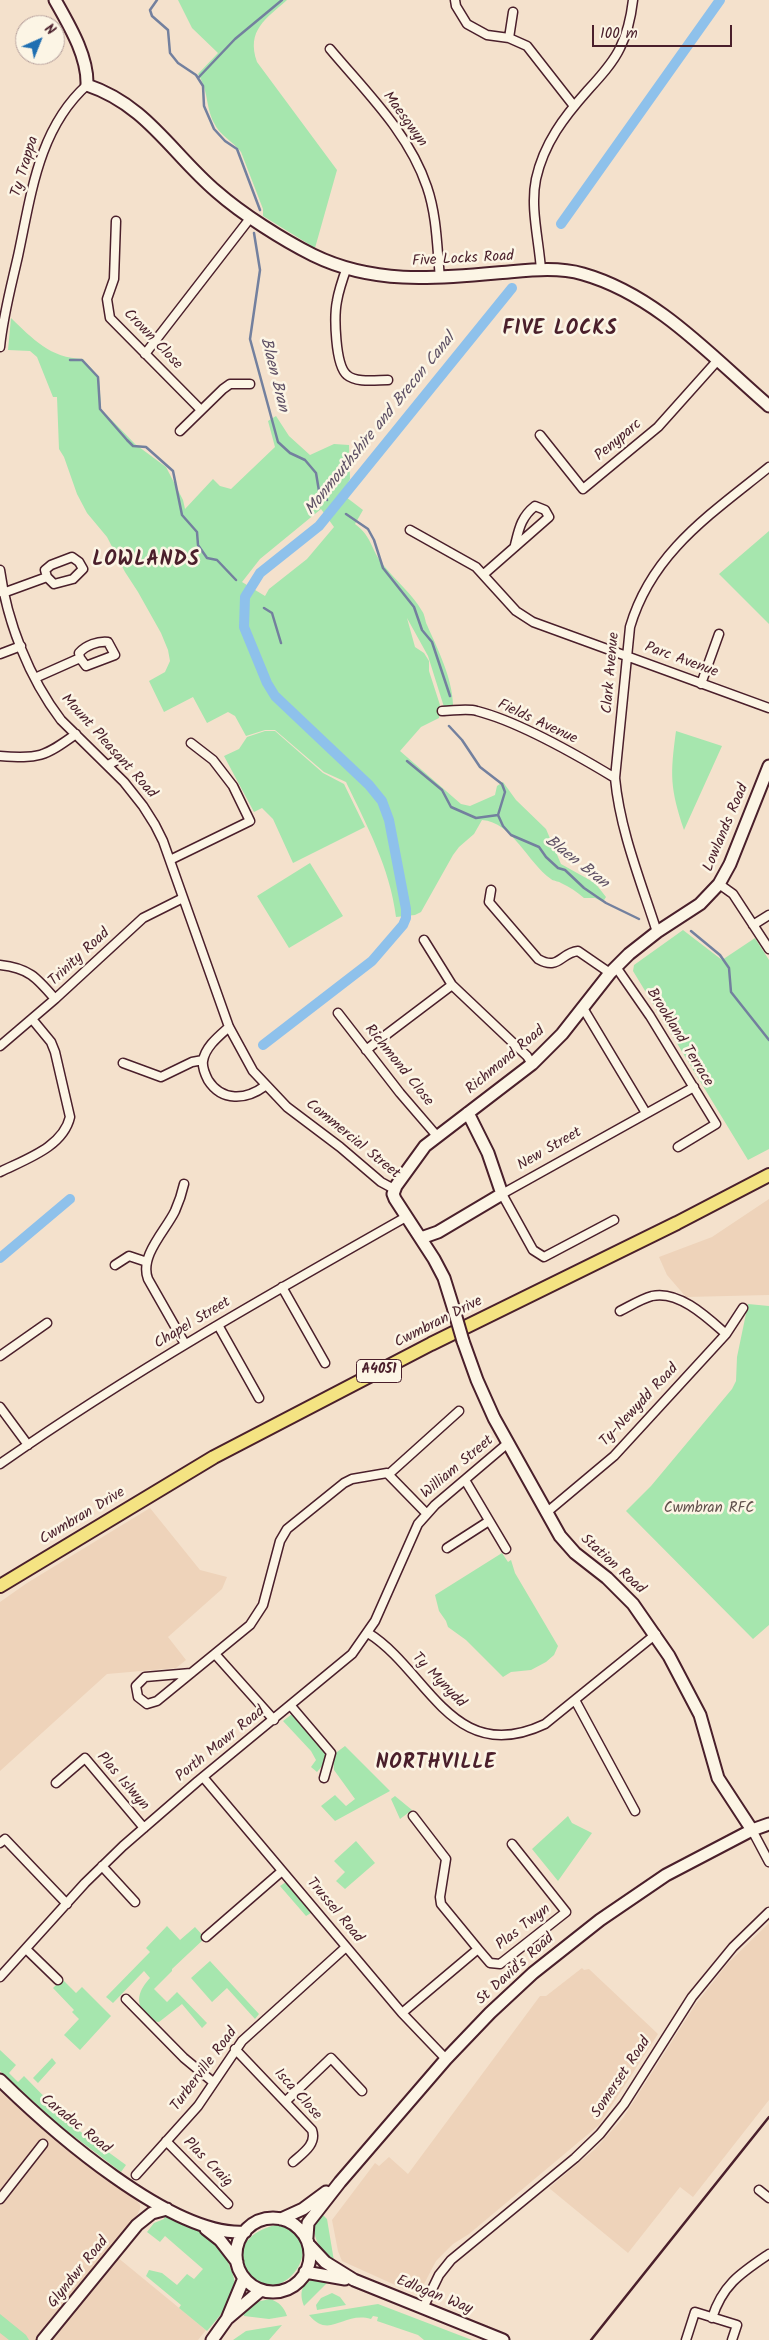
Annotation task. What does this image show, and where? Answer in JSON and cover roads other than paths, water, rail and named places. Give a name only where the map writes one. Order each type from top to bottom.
[{"type":"main road","name":"Cwmbran Drive","points":[[0,1586],[214,1457],[431,1344],[677,1223],[769,1175]]},
{"type":"street","points":[[55,0],[70,27],[84,63],[87,72],[87,85]]},
{"type":"street","points":[[455,0],[456,6],[467,24],[487,35],[509,38],[527,46],[574,106]]},
{"type":"street","points":[[541,270],[534,212],[536,180],[544,153],[555,130],[600,77],[620,50],[630,23],[633,0]]},
{"type":"street","points":[[509,38],[513,12]]},
{"type":"street","name":"Maesgwyn","points":[[330,49],[394,126],[413,154],[427,188],[435,221],[440,278]]},
{"type":"street","name":"Five Locks Road","points":[[87,85],[102,90],[136,110],[156,128],[216,192],[251,217],[313,255],[347,268],[414,279],[541,270],[581,274],[628,292],[654,307],[769,406]]},
{"type":"street","name":"Ty Trappa","points":[[1,327],[34,180],[45,145],[63,110],[87,85]]},
{"type":"street","points":[[145,354],[251,217]]},
{"type":"street","name":"Crown Close","points":[[116,221],[114,279],[108,299],[110,318],[200,409]]},
{"type":"street","points":[[347,268],[336,302],[338,357],[341,368],[348,376],[359,380],[388,380]]},
{"type":"street","points":[[0,347],[1,327]]},
{"type":"street","name":"Penyparc","points":[[540,435],[583,489],[658,427],[717,361]]},
{"type":"street","points":[[180,431],[200,409],[230,384],[250,384]]},
{"type":"street","name":"Clark Avenue","points":[[657,932],[618,805],[615,778],[630,627],[637,604],[648,582],[668,554],[690,533],[769,467]]},
{"type":"street","points":[[484,574],[549,517],[545,510],[535,506],[527,512],[521,521],[515,545]]},
{"type":"street","name":"Parc Avenue","points":[[410,530],[476,567],[516,611],[532,622],[769,708]]},
{"type":"street","points":[[72,557],[79,562],[83,569],[73,579],[54,584],[47,577],[45,570],[51,565],[72,557]]},
{"type":"street","name":"Mount Pleasant Road","points":[[0,570],[3,593],[21,646],[35,678],[52,708],[108,764],[143,806],[163,841],[229,1027]]},
{"type":"street","points":[[3,593],[47,577]]},
{"type":"street","points":[[701,684],[719,634]]},
{"type":"street","points":[[0,654],[21,646]]},
{"type":"street","points":[[35,678],[80,658]]},
{"type":"street","name":"Fields Avenue","points":[[442,711],[475,710],[506,721],[587,761],[615,778]]},
{"type":"street","points":[[0,756],[32,758],[43,755],[76,734]]},
{"type":"street","points":[[170,860],[250,821],[233,786],[213,760],[191,743]]},
{"type":"street","points":[[108,764],[119,759]]},
{"type":"street","name":"Lowlands Road","points":[[657,932],[700,904],[719,884],[730,864],[769,766]]},
{"type":"street","points":[[719,884],[733,894],[769,950]]},
{"type":"street","points":[[491,890],[489,902],[538,959],[546,964],[553,964],[572,952],[578,951],[613,970]]},
{"type":"street","name":"Trinity Road","points":[[0,1046],[55,999],[143,918],[183,898]]},
{"type":"street","points":[[753,925],[769,915]]},
{"type":"street","name":"Richmond Road","points":[[394,1189],[425,1146],[532,1064],[562,1034],[613,970],[657,932]]},
{"type":"street","points":[[424,940],[452,985],[527,1056],[532,1064]]},
{"type":"street","points":[[0,965],[21,968],[33,975],[55,999]]},
{"type":"street","name":"Brookland Terrace","points":[[613,970],[650,1016],[716,1124],[678,1147]]},
{"type":"street","points":[[366,1050],[452,985]]},
{"type":"street","points":[[583,1008],[646,1113]]},
{"type":"street","name":"Richmond Close","points":[[338,1013],[437,1136]]},
{"type":"street","points":[[0,1172],[52,1144],[68,1127],[70,1117],[55,1052],[51,1042],[32,1019]]},
{"type":"street","points":[[229,1027],[213,1042],[203,1060],[206,1077],[215,1089],[224,1095],[237,1097],[252,1095],[265,1086]]},
{"type":"street","name":"Commercial Street","points":[[229,1027],[242,1054],[265,1086],[287,1107],[368,1172],[394,1189],[395,1199],[422,1238],[444,1278],[463,1341]]},
{"type":"street","points":[[123,1063],[162,1077],[192,1062],[203,1060]]},
{"type":"street","name":"New Street","points":[[422,1238],[438,1232],[502,1194],[694,1087]]},
{"type":"street","points":[[468,1113],[488,1153],[502,1194],[533,1250],[540,1256],[548,1256],[614,1220]]},
{"type":"street","points":[[184,1184],[176,1210],[147,1262],[146,1269],[148,1279],[185,1344]]},
{"type":"street","name":"Chapel Street","points":[[0,1464],[99,1397],[185,1344],[406,1217]]},
{"type":"street","points":[[115,1265],[130,1256],[147,1262]]},
{"type":"street","points":[[282,1287],[325,1363]]},
{"type":"street","points":[[620,1311],[651,1296],[666,1296],[696,1310],[726,1334]]},
{"type":"street","name":"Ty-Newydd Road","points":[[546,1513],[614,1456],[726,1334],[743,1308]]},
{"type":"street","points":[[0,1356],[47,1323]]},
{"type":"street","points":[[218,1325],[259,1398]]},
{"type":"street","name":"Station Road","points":[[463,1341],[477,1380],[508,1443],[546,1513],[566,1544],[624,1594],[656,1634],[679,1673],[700,1715],[718,1778],[752,1830],[769,1862]]},
{"type":"street","points":[[0,1407],[28,1445]]},
{"type":"street","points":[[389,1474],[459,1411]]},
{"type":"street","name":"William Street","points":[[426,1513],[508,1443]]},
{"type":"street","points":[[190,1673],[145,1677],[136,1686],[138,1697],[147,1704],[155,1702],[240,1634],[258,1615],[268,1592],[280,1542],[287,1529],[344,1483],[352,1479],[381,1473],[389,1474],[426,1513]]},
{"type":"street","points":[[465,1480],[506,1549]]},
{"type":"street","name":"Porth Mawr Road","points":[[0,1977],[102,1866],[203,1777],[352,1654],[368,1633],[413,1533],[426,1513]]},
{"type":"street","points":[[447,1548],[490,1521]]},
{"type":"street","name":"Ty Mynydd","points":[[368,1633],[386,1647],[449,1714],[458,1721],[480,1731],[502,1735],[526,1733],[545,1724],[656,1634]]},
{"type":"street","points":[[215,1654],[274,1720]]},
{"type":"street","points":[[575,1700],[634,1811]]},
{"type":"street","points":[[291,1706],[331,1753],[324,1778]]},
{"type":"street","name":"Plas Islwyn","points":[[56,1783],[85,1758],[144,1828]]},
{"type":"street","name":"Trussel Road","points":[[203,1777],[402,2014],[446,2059]]},
{"type":"street","points":[[402,2014],[478,1949],[441,1904],[440,1897],[446,1859],[413,1816]]},
{"type":"street","name":"St David's Road","points":[[305,2272],[308,2263],[308,2222],[446,2059],[490,2013],[533,1973],[600,1920],[666,1875],[752,1830],[769,1824]]},
{"type":"street","points":[[0,1843],[5,1838],[67,1904]]},
{"type":"street","name":"Plas Twyn","points":[[478,1949],[492,1964],[500,1964],[566,1912],[512,1844]]},
{"type":"street","points":[[102,1866],[135,1902]]},
{"type":"street","points":[[206,1937],[282,1871]]},
{"type":"street","name":"Somerset Road","points":[[423,2308],[439,2275],[450,2260],[582,2152],[606,2127],[624,2104],[703,1983],[734,1947],[769,1912]]},
{"type":"street","name":"Turberville Road","points":[[136,2175],[192,2113],[235,2049],[249,2034],[346,1947]]},
{"type":"street","points":[[26,1949],[58,1980]]},
{"type":"street","points":[[126,1999],[184,2058],[213,2082]]},
{"type":"street","name":"Isca Close","points":[[235,2049],[308,2124],[314,2136],[311,2145],[293,2162]]},
{"type":"street","points":[[286,2101],[331,2058],[362,2091]]},
{"type":"street","name":"Caradoc Road","points":[[0,2080],[56,2132],[135,2190],[167,2209],[200,2224],[226,2232],[245,2232]]},
{"type":"street","name":"Plas Craig","points":[[166,2141],[228,2204]]},
{"type":"street","points":[[0,2199],[43,2144]]},
{"type":"street","name":"St David's Road","points":[[245,2232],[265,2221],[281,2219],[303,2209],[340,2182]]},
{"type":"street","points":[[135,2190],[143,2201],[144,2208],[138,2225]]},
{"type":"street","points":[[759,2190],[769,2198]]},
{"type":"street","points":[[138,2225],[152,2213],[167,2209]]},
{"type":"street","points":[[281,2219],[298,2226],[308,2242]]},
{"type":"street","name":"Caradoc Road","points":[[200,2224],[220,2240],[237,2262]]},
{"type":"street","name":"Glyndwr Road","points":[[43,2340],[138,2225]]},
{"type":"street","points":[[245,2232],[238,2246],[237,2262],[244,2278],[261,2290],[272,2292],[289,2288],[305,2272]]},
{"type":"street","name":"Edlogan Way","points":[[308,2242],[325,2262],[354,2280],[503,2340]]},
{"type":"street","points":[[712,2318],[723,2291],[733,2280],[769,2254]]},
{"type":"street","name":"Edlogan Way","points":[[305,2272],[354,2280]]},
{"type":"street","points":[[212,2340],[227,2319],[244,2278]]},
{"type":"street","points":[[227,2319],[261,2290]]},
{"type":"street","points":[[686,2340],[695,2312],[737,2326],[732,2340]]},
{"type":"waterway","name":"Blaen Bran","points":[[157,0],[150,10],[152,16],[168,30],[170,53],[178,63],[196,75],[203,86],[204,106],[214,129],[225,141],[237,149],[260,210]]},
{"type":"waterway","points":[[198,78],[235,39],[282,0]]},
{"type":"waterway","points":[[561,224],[720,0]]},
{"type":"waterway","name":"Blaen Bran","points":[[254,233],[260,270],[250,339],[278,442],[290,453],[305,460],[316,473],[319,491],[327,500]]},
{"type":"waterway","name":"Monmouthshire and Brecon Canal","points":[[263,1045],[372,961],[403,925],[406,918],[406,909],[389,820],[382,801],[369,785],[275,696],[267,683],[244,627],[245,597],[260,573],[319,526],[512,288]]},
{"type":"waterway","points":[[70,360],[82,360],[98,377],[100,409],[127,440],[133,446],[146,447],[173,471],[182,515],[197,532],[198,545],[207,558],[217,560],[236,580]]},
{"type":"waterway","name":"Blaen Bran","points":[[346,514],[368,529],[374,540],[383,568],[414,607],[422,630],[432,642],[450,696]]},
{"type":"waterway","points":[[264,608],[272,613],[281,643]]},
{"type":"waterway","name":"Blaen Bran","points":[[449,726],[462,740],[480,767],[502,784],[505,792],[498,815],[503,826],[511,835],[539,847],[546,857],[558,868],[565,870],[584,888],[606,903],[639,919]]},
{"type":"waterway","points":[[407,761],[442,790],[451,807],[476,818],[498,815]]},
{"type":"waterway","name":"Blaen Bran","points":[[691,931],[720,955],[729,968],[731,992],[769,1040]]},
{"type":"waterway","name":"Monmouthshire and Brecon Canal","points":[[0,1258],[70,1199]]},
{"type":"railway","points":[[591,2340],[769,2117]]},
{"type":"district","name":"FIVE LOCKS","points":[[560,331]]},
{"type":"district","name":"LOWLANDS","points":[[146,562]]},
{"type":"district","name":"NORTHVILLE","points":[[436,1765]]},
{"type":"park label","name":"Cwmbran RFC","points":[[709,1509]]}]
